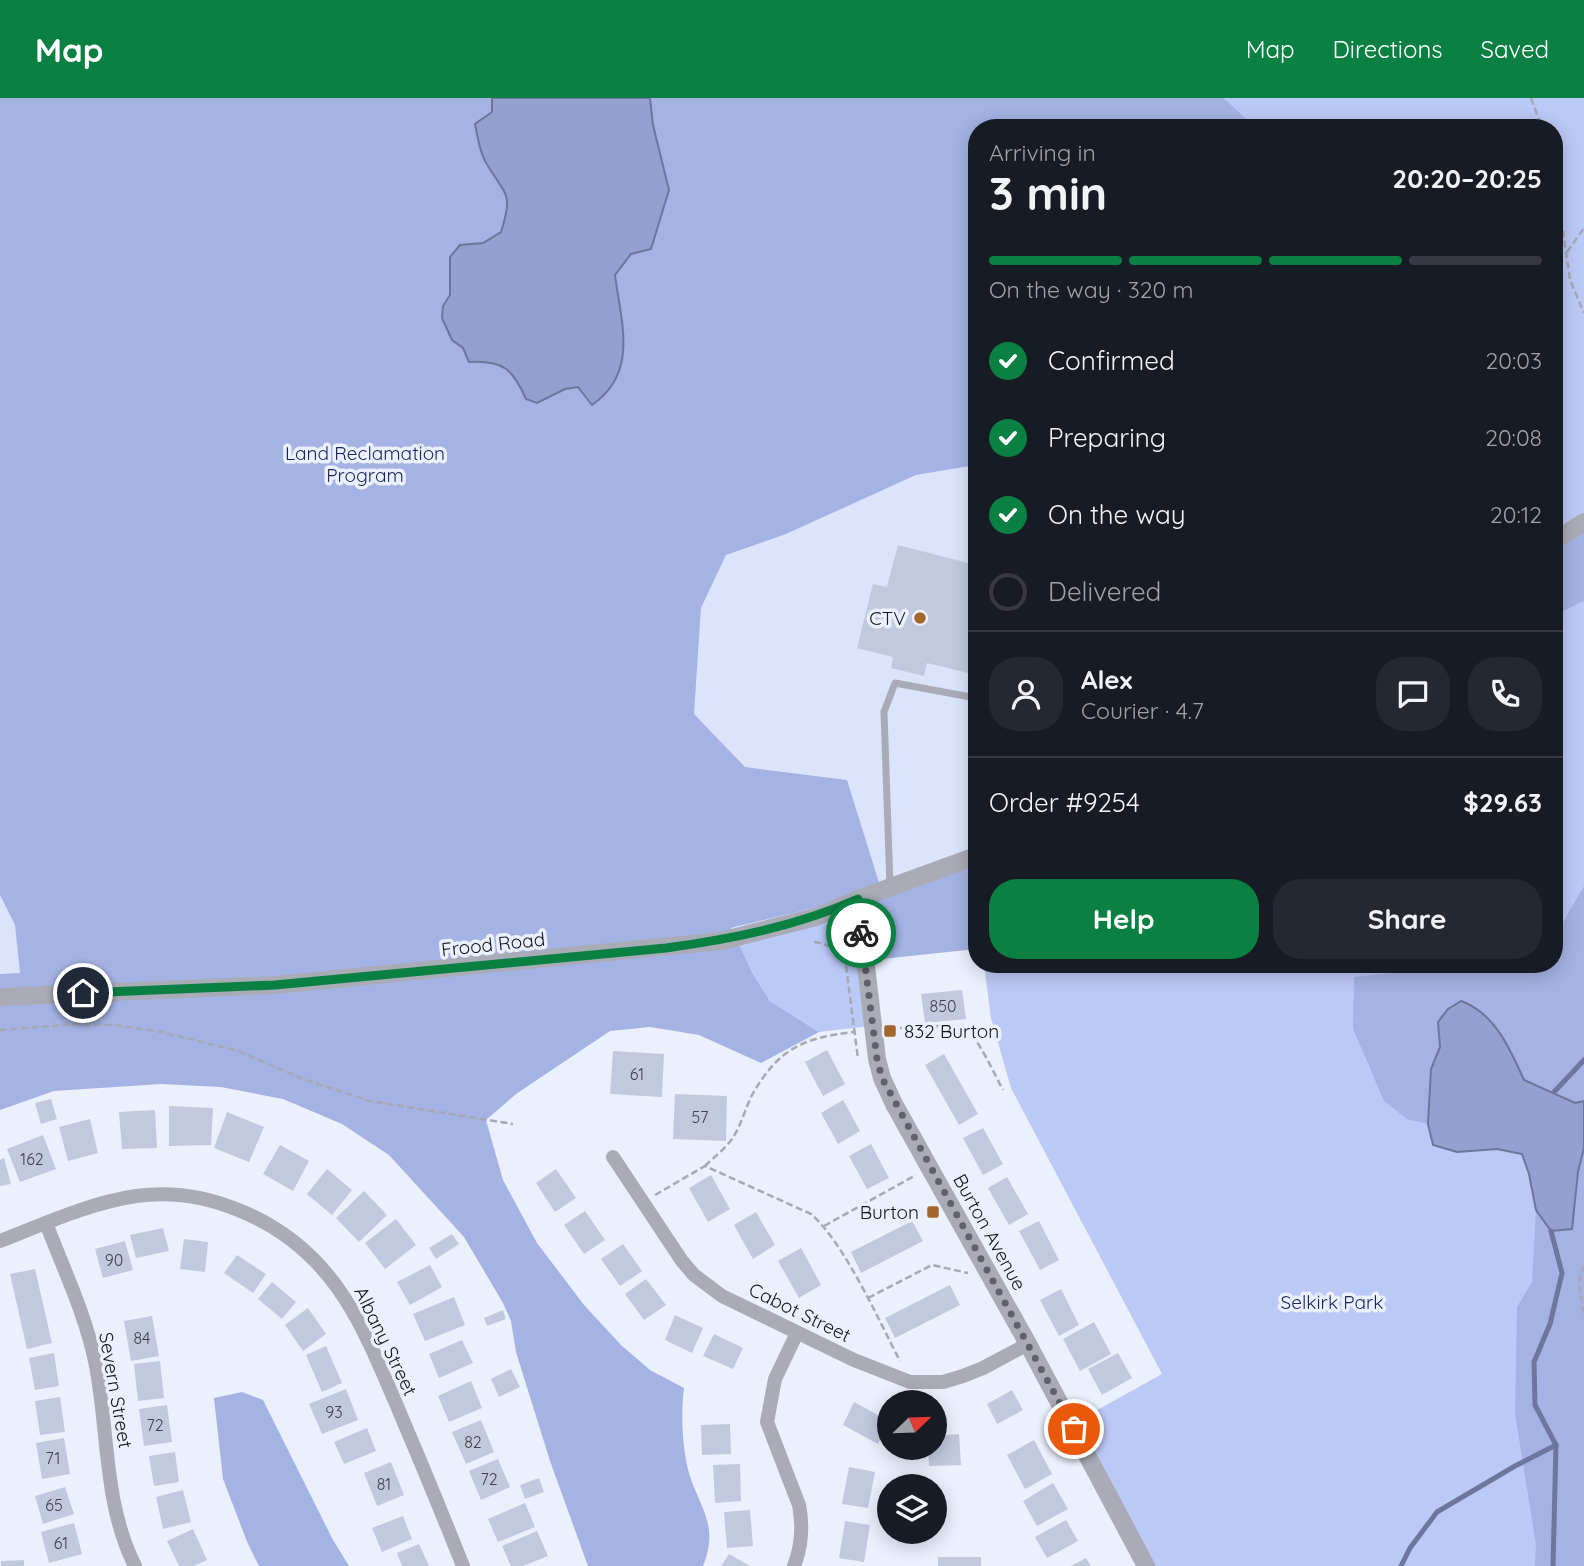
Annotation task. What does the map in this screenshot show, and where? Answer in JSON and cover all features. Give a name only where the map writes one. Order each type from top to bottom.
[{"type":"street","points":[[1563,536],[1584,523]]},
{"type":"street","name":"Frood Road","points":[[0,997],[275,985],[721,941],[802,920],[968,859]]},
{"type":"street","name":"Burton Avenue","points":[[858,899],[873,1030],[882,1078],[1146,1566]]},
{"type":"street","name":"Cabot Street","points":[[613,1157],[681,1261],[694,1275],[722,1296],[855,1360],[910,1382],[943,1382],[983,1368],[1028,1344]]},
{"type":"street","name":"Albany Street","points":[[0,1241],[113,1200],[148,1195],[183,1195],[230,1206],[282,1231],[300,1245],[341,1293],[374,1353],[463,1566]]},
{"type":"street","name":"Severn Street","points":[[46,1223],[95,1362],[116,1514],[121,1536],[135,1566]]},
{"type":"street","points":[[794,1566],[801,1539],[799,1505],[767,1422],[775,1379],[797,1333]]},
{"type":"lane","points":[[890,887],[884,712],[895,683],[968,697]]},
{"type":"path","points":[[1531,98],[1539,119]]},
{"type":"path","points":[[1563,226],[1570,281],[1584,313]]},
{"type":"path","points":[[1567,252],[1584,228]]},
{"type":"path","points":[[0,1030],[77,1024],[114,1025],[161,1032],[238,1051],[303,1079],[370,1101],[513,1124]]},
{"type":"path","points":[[873,1030],[951,1027],[966,1029],[974,1037],[1003,1090]]},
{"type":"path","points":[[643,1202],[705,1166],[732,1140],[752,1095],[773,1063],[792,1049],[818,1036],[854,1032]]},
{"type":"path","points":[[705,1166],[811,1214],[824,1226],[867,1299],[910,1382]]},
{"type":"path","points":[[824,1226],[916,1175]]},
{"type":"path","points":[[867,1299],[932,1265],[968,1273]]},
{"type":"path","points":[[1584,1265],[1579,1282],[1584,1317]]},
{"type":"shaded area","points":[[492,98],[650,98],[653,125],[669,190],[651,249],[631,254],[615,275],[623,328],[622,362],[607,392],[592,405],[578,387],[565,389],[537,403],[526,399],[516,380],[505,368],[490,363],[469,362],[463,348],[452,340],[442,318],[443,306],[450,295],[450,257],[460,245],[483,243],[501,232],[505,220],[506,196],[483,156],[475,124],[492,112]]},
{"type":"shaded area","points":[[968,466],[968,857],[880,889],[847,780],[745,767],[694,714],[701,608],[726,555],[786,534],[916,475]]},
{"type":"shaded area","points":[[0,895],[15,925],[21,974],[0,974]]},
{"type":"shaded area","points":[[1461,1001],[1483,1014],[1500,1033],[1524,1080],[1575,1103],[1584,1101],[1584,1148],[1578,1172],[1572,1229],[1551,1231],[1536,1210],[1522,1154],[1497,1149],[1457,1152],[1433,1145],[1428,1124],[1431,1069],[1440,1047],[1438,1022],[1448,1009]]},
{"type":"green space","name":"Land Reclamation Program","points":[[0,98],[1224,98],[1246,119],[968,119],[968,466],[916,475],[786,534],[726,555],[701,608],[694,714],[745,767],[847,780],[881,889],[968,857],[968,950],[863,961],[856,898],[731,928],[753,974],[770,1001],[819,1032],[761,1063],[699,1035],[650,1027],[610,1031],[516,1094],[486,1120],[503,1180],[537,1243],[584,1305],[621,1345],[650,1370],[684,1388],[682,1424],[686,1460],[708,1523],[708,1550],[703,1566],[588,1566],[550,1461],[516,1352],[511,1321],[503,1303],[464,1237],[389,1155],[342,1124],[283,1099],[221,1087],[161,1084],[54,1091],[0,1110],[0,974],[20,973],[15,925],[0,895]]},
{"type":"green space","points":[[1224,98],[1584,98],[1584,521],[1563,534],[1563,119],[1246,119]]},
{"type":"green space","points":[[1584,521],[1584,601],[1563,612],[1563,534]]},
{"type":"green space","name":"Selkirk Park","points":[[1584,601],[1584,1101],[1428,1124],[1434,1145],[1457,1152],[1497,1149],[1522,1154],[1536,1210],[1584,1313],[1584,1566],[1145,1566],[1070,1425],[1162,1374],[1011,1088],[991,1018],[985,973],[1563,973],[1563,612]]},
{"type":"green space","points":[[1584,886],[1584,1566],[1535,1566],[1536,1545],[1515,1413],[1517,1307],[1532,1282],[1536,1210],[1529,1174],[1522,1154],[1497,1149],[1457,1152],[1433,1145],[1427,1124],[1407,1119],[1384,1101],[1353,1029],[1354,977],[1390,973],[1563,973],[1563,922]]},
{"type":"green space","points":[[856,897],[871,1026],[819,1032],[770,1001],[731,929]]},
{"type":"green space","points":[[242,1392],[263,1400],[333,1540],[349,1566],[259,1566],[223,1479],[214,1398]]},
{"type":"building","name":"CTV","points":[[898,545],[968,563],[968,673],[927,663],[924,676],[891,668],[893,657],[857,648],[873,584],[887,587]]},
{"type":"building","points":[[962,990],[966,1019],[925,1023],[921,994]]},
{"type":"building","points":[[827,1050],[845,1084],[823,1096],[805,1062]]},
{"type":"building","points":[[613,1051],[664,1054],[662,1097],[610,1094]]},
{"type":"building","points":[[944,1054],[978,1114],[959,1125],[925,1065]]},
{"type":"building","points":[[675,1094],[727,1096],[726,1141],[673,1139]]},
{"type":"building","points":[[51,1099],[57,1119],[41,1124],[35,1103]]},
{"type":"building","points":[[843,1100],[860,1131],[838,1144],[821,1113]]},
{"type":"building","points":[[169,1106],[213,1108],[211,1145],[169,1146]]},
{"type":"building","points":[[155,1110],[157,1148],[122,1149],[119,1112]]},
{"type":"building","points":[[227,1112],[264,1127],[249,1162],[214,1148]]},
{"type":"building","points":[[90,1119],[98,1153],[68,1161],[59,1127]]},
{"type":"building","points":[[983,1128],[1003,1164],[983,1175],[963,1138]]},
{"type":"building","points":[[43,1135],[56,1169],[20,1182],[7,1149]]},
{"type":"building","points":[[871,1144],[889,1178],[867,1189],[849,1156]]},
{"type":"building","points":[[280,1145],[309,1161],[293,1191],[263,1174]]},
{"type":"building","points":[[4,1158],[11,1184],[0,1186],[0,1160]]},
{"type":"building","points":[[327,1169],[352,1190],[332,1215],[307,1194]]},
{"type":"building","points":[[556,1169],[576,1198],[555,1212],[536,1183]]},
{"type":"building","points":[[711,1175],[730,1209],[708,1222],[689,1188]]},
{"type":"building","points":[[1007,1177],[1028,1214],[1009,1225],[988,1188]]},
{"type":"building","points":[[364,1191],[387,1215],[359,1242],[336,1218]]},
{"type":"building","points":[[585,1211],[605,1240],[584,1254],[564,1225]]},
{"type":"building","points":[[756,1212],[775,1245],[753,1259],[734,1225]]},
{"type":"building","points":[[396,1219],[416,1245],[385,1269],[365,1243]]},
{"type":"building","points":[[912,1221],[923,1241],[861,1273],[851,1252]]},
{"type":"building","points":[[1039,1221],[1059,1260],[1040,1270],[1019,1231]]},
{"type":"building","points":[[163,1228],[169,1251],[136,1258],[130,1235]]},
{"type":"building","points":[[452,1234],[459,1244],[436,1259],[429,1248]]},
{"type":"building","points":[[184,1239],[208,1242],[205,1272],[180,1269]]},
{"type":"building","points":[[125,1241],[133,1270],[103,1278],[95,1249]]},
{"type":"building","points":[[623,1244],[642,1271],[620,1286],[601,1259]]},
{"type":"building","points":[[801,1248],[821,1285],[799,1298],[778,1261]]},
{"type":"building","points":[[237,1255],[266,1274],[253,1293],[224,1273]]},
{"type":"building","points":[[430,1265],[442,1287],[410,1305],[397,1282]]},
{"type":"building","points":[[35,1269],[52,1343],[27,1349],[10,1274]]},
{"type":"building","points":[[646,1279],[666,1305],[644,1320],[625,1294]]},
{"type":"building","points":[[272,1282],[296,1302],[282,1319],[258,1299]]},
{"type":"building","points":[[950,1285],[960,1305],[895,1338],[885,1318]]},
{"type":"building","points":[[1061,1289],[1079,1325],[1059,1336],[1040,1300]]},
{"type":"building","points":[[454,1297],[465,1325],[425,1341],[413,1314]]},
{"type":"building","points":[[308,1308],[326,1334],[303,1351],[285,1325]]},
{"type":"building","points":[[503,1310],[506,1319],[487,1326],[484,1318]]},
{"type":"building","points":[[675,1315],[703,1328],[692,1353],[665,1340]]},
{"type":"building","points":[[152,1316],[159,1356],[131,1361],[124,1321]]},
{"type":"building","points":[[1094,1322],[1111,1354],[1080,1371],[1063,1339]]},
{"type":"building","points":[[714,1334],[743,1348],[733,1369],[703,1356]]},
{"type":"building","points":[[462,1340],[473,1363],[439,1378],[429,1354]]},
{"type":"building","points":[[326,1346],[342,1383],[322,1392],[306,1355]]},
{"type":"building","points":[[54,1353],[59,1386],[35,1390],[29,1358]]},
{"type":"building","points":[[1118,1353],[1132,1378],[1102,1395],[1088,1369]]},
{"type":"building","points":[[160,1361],[164,1398],[138,1401],[134,1364]]},
{"type":"building","points":[[511,1369],[520,1387],[499,1397],[491,1379]]},
{"type":"building","points":[[471,1381],[482,1408],[449,1422],[438,1396]]},
{"type":"building","points":[[346,1389],[358,1420],[322,1434],[309,1404]]},
{"type":"building","points":[[1012,1390],[1023,1410],[997,1424],[987,1404]]},
{"type":"building","points":[[60,1397],[65,1432],[40,1435],[35,1401]]},
{"type":"building","points":[[854,1402],[877,1414],[877,1443],[843,1425]]},
{"type":"building","points":[[167,1405],[172,1442],[144,1446],[139,1409]]},
{"type":"building","points":[[481,1420],[494,1452],[466,1464],[452,1432]]},
{"type":"building","points":[[730,1424],[731,1454],[702,1455],[701,1425]]},
{"type":"building","points":[[367,1428],[376,1451],[344,1464],[334,1442]]},
{"type":"building","points":[[959,1434],[961,1465],[929,1466],[929,1460],[947,1460],[947,1435]]},
{"type":"building","points":[[64,1438],[70,1474],[42,1479],[36,1443]]},
{"type":"building","points":[[1034,1440],[1052,1474],[1025,1489],[1007,1455]]},
{"type":"building","points":[[175,1452],[179,1482],[154,1486],[149,1456]]},
{"type":"building","points":[[498,1459],[510,1487],[481,1500],[469,1471]]},
{"type":"building","points":[[391,1462],[404,1495],[377,1506],[364,1473]]},
{"type":"building","points":[[740,1464],[741,1501],[715,1503],[713,1465]]},
{"type":"building","points":[[849,1467],[875,1472],[868,1508],[842,1504]]},
{"type":"building","points":[[539,1478],[544,1492],[525,1499],[520,1485]]},
{"type":"building","points":[[1053,1483],[1068,1509],[1037,1526],[1023,1501]]},
{"type":"building","points":[[65,1487],[74,1514],[43,1524],[35,1496]]},
{"type":"building","points":[[183,1490],[191,1522],[163,1529],[156,1497]]},
{"type":"building","points":[[525,1503],[535,1527],[498,1542],[488,1519]]},
{"type":"building","points":[[750,1510],[753,1546],[727,1548],[724,1512]]},
{"type":"building","points":[[403,1516],[412,1539],[382,1552],[372,1528]]},
{"type":"building","points":[[1066,1520],[1078,1541],[1047,1558],[1035,1537]]},
{"type":"building","points":[[845,1521],[870,1525],[864,1562],[839,1558]]},
{"type":"building","points":[[74,1523],[82,1554],[49,1563],[41,1532]]},
{"type":"building","points":[[193,1529],[207,1560],[194,1566],[179,1566],[167,1541]]},
{"type":"building","points":[[537,1531],[548,1556],[523,1566],[511,1566],[502,1546]]},
{"type":"building","points":[[419,1544],[429,1566],[402,1566],[397,1553]]},
{"type":"building","points":[[729,1554],[750,1566],[721,1566]]},
{"type":"building","points":[[938,1557],[981,1557],[981,1566],[938,1566]]},
{"type":"building","points":[[1086,1558],[1091,1566],[1071,1566]]},
{"type":"building","points":[[24,1560],[24,1566],[1,1566],[1,1561]]},
{"type":"waterway","points":[[1554,1092],[1584,1060]]},
{"type":"waterway","points":[[1551,1231],[1562,1273],[1550,1324],[1534,1362],[1535,1405],[1556,1445],[1553,1566]]},
{"type":"waterway","points":[[1401,1566],[1410,1548],[1437,1512],[1556,1445]]},
{"type":"way so far","points":[[861,933],[877,1059],[882,1078],[1074,1429]]},
{"type":"place","name":"CTV","points":[[920,618]]},
{"type":"place","name":"832 Burton","points":[[890,1031]]},
{"type":"place","name":"Burton","points":[[933,1212]]},
{"type":"route","points":[[83,993],[275,985],[666,948],[721,941],[816,917],[858,899],[861,933]]}]
